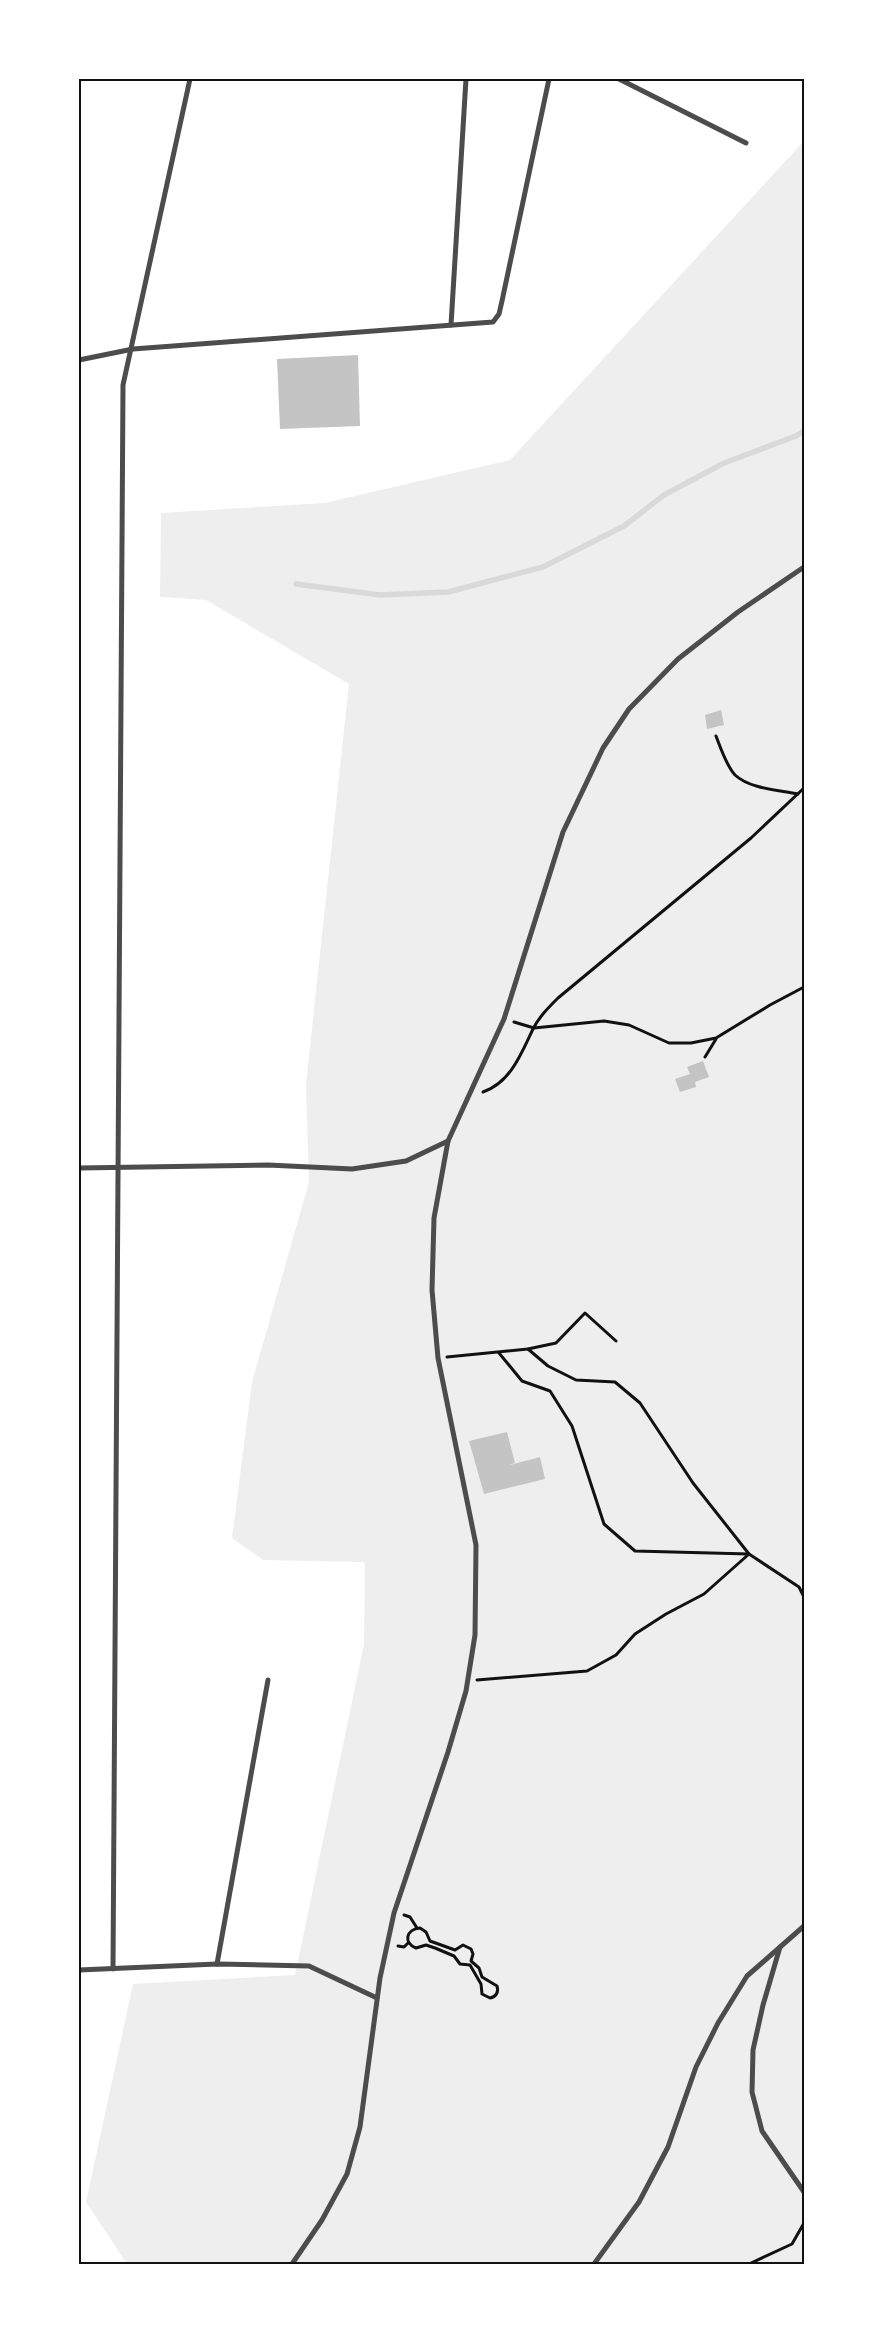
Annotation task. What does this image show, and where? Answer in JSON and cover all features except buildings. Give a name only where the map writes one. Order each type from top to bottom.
[{"type":"street","points":[[113,1969],[117,1166],[124,385],[190,79]]},
{"type":"street","points":[[451,324],[466,79]]},
{"type":"street","points":[[79,360],[133,348],[492,322],[499,314],[549,79]]},
{"type":"street","points":[[619,79],[746,143]]},
{"type":"street","points":[[292,2264],[322,2220],[347,2174],[360,2127],[377,1998],[394,1913],[448,1752],[468,1681],[475,1635],[476,1545],[438,1358],[432,1290],[432,1256],[436,1208],[448,1141],[504,1019],[563,832],[603,748],[629,709],[678,659],[738,612],[804,567]]},
{"type":"street","points":[[79,1168],[268,1164],[352,1169],[406,1162],[448,1141]]},
{"type":"street","points":[[216,1964],[268,1680]]},
{"type":"street","points":[[594,2264],[640,2202],[668,2147],[696,2067],[718,2023],[747,1976],[804,1926]]},
{"type":"street","points":[[781,1947],[763,2005],[753,2050],[752,2092],[762,2132],[804,2192]]},
{"type":"street","points":[[79,1970],[216,1964],[309,1966],[377,1998]]},
{"type":"path","points":[[716,736],[726,760],[736,775],[751,784],[798,794]]},
{"type":"path","points":[[472,1091],[483,1092],[493,1088],[512,1070],[534,1028],[545,1011],[558,998],[745,843],[804,788]]},
{"type":"path","points":[[504,1019],[534,1028],[604,1021],[629,1025],[669,1043],[691,1043],[716,1038],[770,1005],[804,988]]},
{"type":"path","points":[[705,1057],[716,1038]]},
{"type":"path","points":[[438,1358],[499,1353],[556,1343],[585,1313],[616,1341]]},
{"type":"path","points":[[528,1349],[548,1366],[576,1380],[615,1382],[640,1403],[694,1483],[748,1554],[798,1588],[804,1597]]},
{"type":"path","points":[[499,1353],[522,1381],[550,1391],[572,1426],[604,1524],[635,1551],[748,1554]]},
{"type":"path","points":[[468,1681],[587,1670],[616,1656],[635,1634],[658,1619],[704,1594],[748,1554]]},
{"type":"path","points":[[394,1913],[410,1917],[416,1928],[426,1932],[430,1941],[455,1950],[463,1945],[471,1949],[473,1954],[471,1961],[479,1968],[482,1978],[497,1986],[498,1991],[495,1996],[490,1998],[482,1994],[481,1984],[470,1965],[460,1964],[454,1956],[426,1945],[419,1948],[410,1945],[408,1936],[410,1930],[416,1928]]},
{"type":"path","points":[[749,2264],[792,2244],[804,2223]]},
{"type":"shaded area","points":[[804,141],[804,2264],[127,2264],[86,2202],[133,1984],[295,1975],[364,1644],[365,1562],[263,1560],[232,1538],[252,1382],[309,1182],[306,1084],[349,684],[206,600],[160,597],[161,513],[325,503],[510,460]]},
{"type":"waterway","points":[[296,584],[380,595],[448,592],[543,567],[624,526],[664,495],[724,463],[796,436],[804,431]]}]
